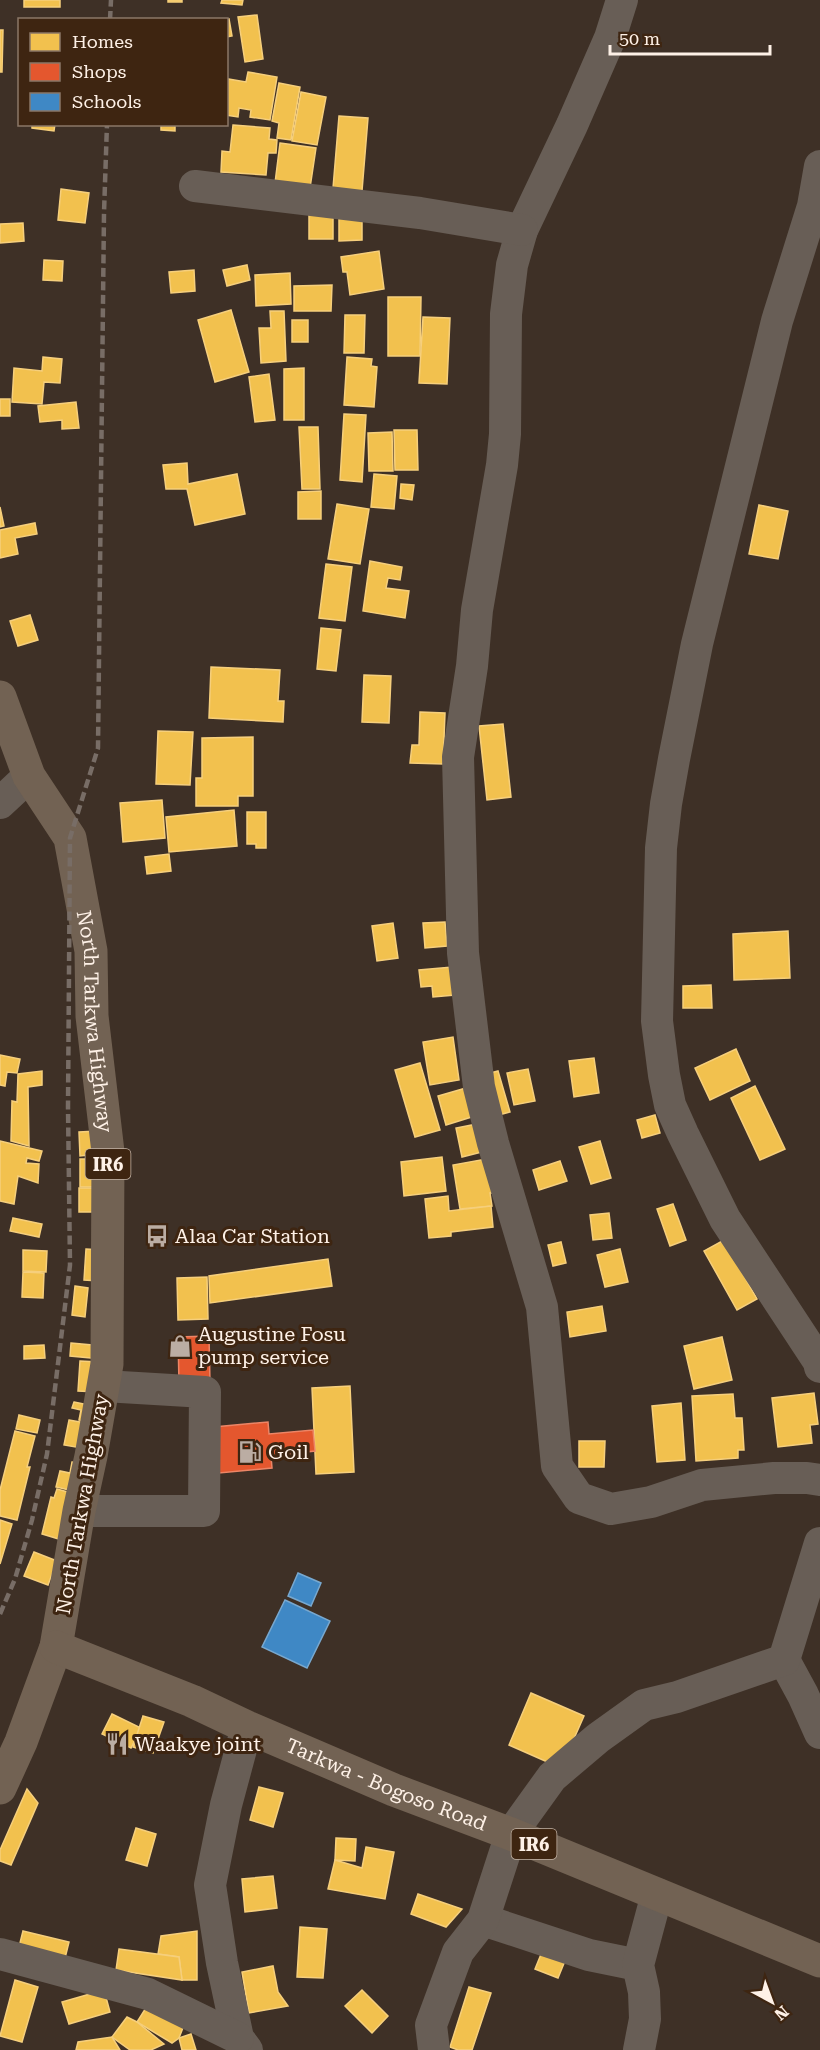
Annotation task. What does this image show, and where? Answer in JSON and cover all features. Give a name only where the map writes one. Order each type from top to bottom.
[{"type":"main road","name":"North Tarkwa Highway","points":[[0,1788],[21,1742],[56,1647],[79,1511],[92,1456],[104,1386],[107,1365],[108,1152],[92,1016],[91,951],[70,838],[18,773],[2,711]]},
{"type":"main road","name":"Tarkwa - Bogoso Road","points":[[56,1647],[154,1684],[394,1790],[511,1834],[820,1961]]},
{"type":"street","points":[[622,0],[610,38],[522,231],[512,265],[506,314],[506,434],[477,610],[472,666],[458,757],[463,953],[479,1087],[493,1143],[542,1307],[557,1466],[579,1498],[611,1509],[651,1502],[702,1485],[774,1478],[820,1480]]},
{"type":"street","points":[[820,166],[813,207],[777,321],[697,644],[674,759],[661,848],[657,1021],[670,1105],[683,1134],[725,1219],[820,1363]]},
{"type":"street","points":[[195,186],[420,213],[522,231]]},
{"type":"street","points":[[0,803],[18,773]]},
{"type":"street","points":[[79,1511],[204,1510],[205,1392],[104,1386]]},
{"type":"street","points":[[820,1543],[784,1660],[820,1733]]},
{"type":"street","points":[[434,2050],[430,2025],[458,1952],[483,1920],[511,1834],[552,1777],[598,1738],[644,1706],[784,1660]]},
{"type":"street","points":[[243,2044],[222,1963],[210,1885],[226,1804],[247,1727]]},
{"type":"street","points":[[639,2050],[645,2019],[644,1992],[638,1965],[657,1894]]},
{"type":"street","points":[[483,1920],[589,1955],[638,1965]]},
{"type":"street","points":[[0,1954],[148,1994],[243,2044]]},
{"type":"building: Homes","points":[[24,0],[60,0],[60,7],[24,7]]},
{"type":"building: Homes","points":[[168,0],[182,0],[182,2],[168,2]]},
{"type":"building: Homes","points":[[222,0],[243,0],[242,5],[221,3]]},
{"type":"building: Homes","points":[[257,15],[263,59],[245,62],[238,17]]},
{"type":"building: Homes","points":[[228,19],[232,36],[228,37]]},
{"type":"building: Homes","points":[[0,30],[3,30],[2,72],[0,72]]},
{"type":"building: Homes","points":[[248,72],[277,77],[270,120],[250,117],[251,110],[239,108],[238,117],[228,115],[228,79],[246,82]]},
{"type":"building: Homes","points":[[279,83],[300,87],[291,140],[277,138],[279,123],[272,121]]},
{"type":"building: Homes","points":[[301,92],[326,97],[317,145],[292,141]]},
{"type":"building: Homes","points":[[339,116],[368,118],[361,203],[332,200]]},
{"type":"building: Homes","points":[[233,125],[270,128],[269,139],[277,140],[276,153],[268,153],[266,175],[221,172],[222,151],[230,152]]},
{"type":"building: Homes","points":[[32,126],[55,126],[54,131],[32,128]]},
{"type":"building: Homes","points":[[161,126],[175,126],[175,131],[161,130]]},
{"type":"building: Homes","points":[[280,143],[316,148],[310,188],[275,183]]},
{"type":"building: Homes","points":[[61,189],[89,193],[85,223],[58,220]]},
{"type":"building: Homes","points":[[309,210],[333,210],[333,239],[309,239]]},
{"type":"building: Homes","points":[[339,213],[362,213],[362,240],[339,241]]},
{"type":"building: Homes","points":[[23,223],[24,241],[0,243],[0,224]]},
{"type":"building: Homes","points":[[379,251],[384,289],[350,295],[347,272],[343,272],[341,257]]},
{"type":"building: Homes","points":[[44,260],[63,261],[62,281],[43,280]]},
{"type":"building: Homes","points":[[247,265],[250,280],[227,286],[223,270]]},
{"type":"building: Homes","points":[[194,270],[195,291],[171,293],[169,272]]},
{"type":"building: Homes","points":[[290,273],[291,304],[256,306],[255,275]]},
{"type":"building: Homes","points":[[332,285],[331,311],[294,311],[294,286]]},
{"type":"building: Homes","points":[[388,297],[421,297],[420,356],[388,356]]},
{"type":"building: Homes","points":[[231,310],[249,372],[215,382],[198,320]]},
{"type":"building: Homes","points":[[270,311],[284,311],[286,361],[261,363],[259,328],[271,328]]},
{"type":"building: Homes","points":[[345,315],[365,315],[364,353],[344,353]]},
{"type":"building: Homes","points":[[423,317],[450,318],[447,384],[419,383]]},
{"type":"building: Homes","points":[[292,320],[308,320],[308,342],[292,342]]},
{"type":"building: Homes","points":[[43,357],[62,359],[60,383],[44,382],[42,404],[12,402],[14,368],[42,371]]},
{"type":"building: Homes","points":[[347,357],[372,359],[371,366],[377,367],[374,407],[344,405]]},
{"type":"building: Homes","points":[[304,368],[304,420],[284,420],[284,369]]},
{"type":"building: Homes","points":[[269,374],[275,420],[255,422],[249,377]]},
{"type":"building: Homes","points":[[0,399],[10,399],[10,416],[0,416]]},
{"type":"building: Homes","points":[[76,402],[79,428],[62,429],[62,420],[40,422],[38,406]]},
{"type":"building: Homes","points":[[344,414],[366,415],[362,482],[340,480]]},
{"type":"building: Homes","points":[[299,427],[318,427],[320,489],[302,489]]},
{"type":"building: Homes","points":[[394,430],[417,430],[418,470],[395,470]]},
{"type":"building: Homes","points":[[392,432],[393,471],[369,471],[368,433]]},
{"type":"building: Homes","points":[[187,463],[188,484],[237,474],[245,514],[195,525],[187,489],[166,489],[163,465]]},
{"type":"building: Homes","points":[[374,474],[397,476],[394,509],[371,507]]},
{"type":"building: Homes","points":[[401,484],[414,485],[412,500],[400,498]]},
{"type":"building: Homes","points":[[321,491],[321,519],[298,519],[298,492]]},
{"type":"building: Homes","points":[[337,504],[369,509],[360,564],[328,559]]},
{"type":"building: Homes","points":[[759,505],[788,511],[778,559],[749,554]]},
{"type":"building: Homes","points":[[0,507],[4,526],[0,527]]},
{"type":"building: Homes","points":[[35,523],[37,534],[15,538],[18,554],[0,558],[0,530]]},
{"type":"building: Homes","points":[[370,561],[402,567],[400,580],[388,578],[386,588],[409,591],[405,618],[363,611]]},
{"type":"building: Homes","points":[[326,564],[352,567],[345,621],[319,618]]},
{"type":"building: Homes","points":[[30,615],[38,640],[18,646],[10,621]]},
{"type":"building: Homes","points":[[321,628],[341,630],[336,671],[317,669]]},
{"type":"building: Homes","points":[[211,667],[280,670],[278,701],[284,701],[283,722],[209,718]]},
{"type":"building: Homes","points":[[364,675],[391,676],[389,723],[362,722]]},
{"type":"building: Homes","points":[[420,712],[445,713],[443,764],[410,763],[412,745],[419,745]]},
{"type":"building: Homes","points":[[503,724],[511,797],[487,800],[479,726]]},
{"type":"building: Homes","points":[[158,731],[193,732],[190,785],[156,784]]},
{"type":"building: Homes","points":[[253,737],[253,796],[238,796],[238,806],[196,806],[196,778],[202,778],[202,738]]},
{"type":"building: Homes","points":[[162,800],[165,838],[123,842],[120,803]]},
{"type":"building: Homes","points":[[234,810],[237,846],[169,852],[166,817]]},
{"type":"building: Homes","points":[[247,812],[266,812],[266,848],[256,848],[256,844],[247,844]]},
{"type":"building: Homes","points":[[169,854],[171,871],[147,874],[145,857]]},
{"type":"building: Homes","points":[[445,922],[447,946],[425,948],[423,923]]},
{"type":"building: Homes","points":[[393,923],[398,958],[377,961],[372,926]]},
{"type":"building: Homes","points":[[788,931],[790,978],[734,980],[733,934]]},
{"type":"building: Homes","points":[[452,967],[455,995],[433,997],[432,986],[421,987],[419,970]]},
{"type":"building: Homes","points":[[711,985],[712,1008],[683,1008],[683,986]]},
{"type":"building: Homes","points":[[453,1037],[459,1080],[430,1085],[423,1042]]},
{"type":"building: Homes","points":[[736,1049],[750,1081],[710,1100],[695,1068]]},
{"type":"building: Homes","points":[[0,1055],[20,1059],[17,1073],[7,1072],[5,1086],[0,1085]]},
{"type":"building: Homes","points":[[594,1058],[599,1093],[574,1097],[569,1061]]},
{"type":"building: Homes","points":[[420,1063],[440,1130],[415,1137],[395,1070]]},
{"type":"building: Homes","points":[[528,1069],[535,1101],[514,1105],[507,1073]]},
{"type":"building: Homes","points":[[42,1071],[42,1085],[28,1087],[29,1146],[11,1141],[12,1101],[17,1102],[18,1074]]},
{"type":"building: Homes","points":[[498,1071],[510,1112],[495,1116],[483,1075]]},
{"type":"building: Homes","points":[[755,1086],[785,1149],[760,1160],[731,1098]]},
{"type":"building: Homes","points":[[466,1088],[475,1116],[446,1125],[438,1096]]},
{"type":"building: Homes","points":[[655,1115],[660,1133],[642,1138],[637,1120]]},
{"type":"building: Homes","points":[[477,1124],[482,1152],[462,1157],[456,1128]]},
{"type":"building: Homes","points":[[97,1131],[98,1154],[80,1156],[79,1132]]},
{"type":"building: Homes","points":[[0,1141],[42,1151],[39,1161],[27,1158],[26,1163],[39,1164],[38,1183],[18,1176],[14,1204],[0,1201]]},
{"type":"building: Homes","points":[[600,1141],[611,1178],[591,1184],[579,1147]]},
{"type":"building: Homes","points":[[442,1157],[446,1191],[404,1196],[401,1162]]},
{"type":"building: Homes","points":[[80,1159],[100,1159],[95,1187],[80,1187]]},
{"type":"building: Homes","points":[[486,1159],[497,1193],[490,1193],[492,1206],[460,1209],[453,1165]]},
{"type":"building: Homes","points":[[560,1161],[567,1181],[539,1190],[533,1170]]},
{"type":"building: Homes","points":[[79,1188],[99,1188],[99,1212],[79,1212]]},
{"type":"building: Homes","points":[[448,1196],[449,1211],[491,1206],[493,1227],[451,1232],[451,1236],[429,1238],[425,1199]]},
{"type":"building: Homes","points":[[673,1204],[686,1240],[670,1246],[657,1209]]},
{"type":"building: Homes","points":[[609,1213],[612,1238],[593,1240],[590,1215]]},
{"type":"building: Homes","points":[[13,1218],[42,1224],[39,1237],[10,1231]]},
{"type":"building: Homes","points":[[724,1240],[757,1299],[737,1310],[704,1251]]},
{"type":"building: Homes","points":[[561,1242],[566,1263],[553,1266],[548,1245]]},
{"type":"building: Homes","points":[[86,1249],[102,1250],[99,1281],[84,1280]]},
{"type":"building: Homes","points":[[620,1249],[628,1282],[605,1287],[597,1255]]},
{"type":"building: Homes","points":[[23,1250],[47,1251],[46,1272],[23,1271]]},
{"type":"building: Homes","points":[[328,1259],[332,1286],[210,1303],[209,1276]]},
{"type":"building: Homes","points":[[23,1272],[44,1273],[43,1298],[22,1297]]},
{"type":"building: Homes","points":[[207,1277],[208,1319],[178,1320],[177,1278]]},
{"type":"building: Homes","points":[[75,1286],[88,1288],[85,1317],[72,1315]]},
{"type":"building: Homes","points":[[602,1306],[606,1331],[570,1337],[567,1312]]},
{"type":"building: Homes","points":[[722,1337],[732,1380],[694,1389],[684,1346]]},
{"type":"building: Homes","points":[[71,1343],[103,1346],[101,1359],[70,1356]]},
{"type":"building: Homes","points":[[44,1345],[45,1358],[24,1359],[24,1346]]},
{"type":"building: Homes","points":[[80,1361],[99,1362],[97,1392],[78,1391]]},
{"type":"building: Homes","points":[[350,1386],[354,1472],[316,1474],[312,1388]]},
{"type":"building: Homes","points":[[814,1393],[818,1424],[810,1425],[812,1443],[778,1447],[772,1398]]},
{"type":"building: Homes","points":[[733,1394],[735,1418],[742,1418],[744,1450],[738,1450],[738,1458],[696,1461],[692,1396]]},
{"type":"building: Homes","points":[[74,1402],[94,1406],[90,1423],[79,1420],[81,1410],[72,1408]]},
{"type":"building: Homes","points":[[681,1403],[685,1460],[657,1462],[652,1406]]},
{"type":"building: Homes","points":[[19,1415],[40,1420],[37,1433],[16,1429]]},
{"type":"building: Homes","points":[[69,1420],[92,1424],[87,1449],[64,1445]]},
{"type":"building: Homes","points":[[15,1431],[35,1436],[17,1520],[0,1516],[0,1490]]},
{"type":"building: Homes","points":[[579,1441],[605,1441],[604,1467],[579,1467]]},
{"type":"building: Homes","points":[[72,1462],[84,1464],[78,1492],[56,1487],[60,1471],[70,1473]]},
{"type":"building: Homes","points":[[57,1489],[75,1494],[62,1540],[42,1534],[51,1497],[54,1498]]},
{"type":"building: Homes","points":[[0,1520],[12,1524],[0,1564]]},
{"type":"building: Homes","points":[[34,1552],[57,1561],[48,1585],[24,1576]]},
{"type":"building: Homes","points":[[531,1693],[584,1716],[561,1768],[509,1745]]},
{"type":"building: Homes","points":[[112,1714],[141,1728],[131,1748],[102,1734]]},
{"type":"building: Homes","points":[[143,1716],[164,1722],[153,1753],[133,1747]]},
{"type":"building: Homes","points":[[259,1787],[283,1793],[273,1827],[250,1820]]},
{"type":"building: Homes","points":[[27,1789],[38,1803],[11,1865],[0,1861],[0,1850]]},
{"type":"building: Homes","points":[[136,1828],[156,1834],[147,1866],[126,1860]]},
{"type":"building: Homes","points":[[336,1838],[356,1839],[355,1861],[335,1860]]},
{"type":"building: Homes","points":[[366,1847],[394,1852],[385,1899],[328,1889],[335,1860],[362,1868]]},
{"type":"building: Homes","points":[[273,1876],[277,1908],[245,1912],[242,1879]]},
{"type":"building: Homes","points":[[418,1894],[462,1909],[446,1927],[411,1914]]},
{"type":"building: Homes","points":[[300,1927],[327,1929],[323,1978],[297,1977]]},
{"type":"building: Homes","points":[[23,1931],[69,1942],[65,1958],[19,1947]]},
{"type":"building: Homes","points":[[197,1931],[197,1980],[182,1980],[179,1957],[158,1954],[161,1936]]},
{"type":"building: Homes","points":[[546,1942],[569,1951],[558,1978],[535,1969]]},
{"type":"building: Homes","points":[[119,1949],[179,1957],[182,1980],[116,1970]]},
{"type":"building: Homes","points":[[273,1966],[278,1992],[288,2006],[249,2013],[242,1972]]},
{"type":"building: Homes","points":[[15,1980],[38,1987],[22,2042],[0,2036]]},
{"type":"building: Homes","points":[[469,1987],[491,1993],[472,2050],[458,2050],[450,2047]]},
{"type":"building: Homes","points":[[104,1990],[110,2012],[69,2024],[62,2002]]},
{"type":"building: Homes","points":[[362,1990],[388,2016],[372,2033],[345,2006]]},
{"type":"building: Homes","points":[[149,2003],[184,2025],[179,2038],[172,2043],[137,2022]]},
{"type":"building: Homes","points":[[127,2017],[137,2022],[164,2044],[151,2050],[130,2050],[112,2037]]},
{"type":"building: Homes","points":[[191,2034],[196,2050],[182,2050],[179,2038]]},
{"type":"building: Homes","points":[[112,2037],[120,2050],[76,2050],[78,2042]]},
{"type":"building: Shops","points":[[209,1336],[210,1383],[179,1384],[178,1337]]},
{"type":"building: Shops","points":[[268,1422],[269,1434],[313,1430],[315,1451],[271,1456],[272,1468],[219,1473],[214,1427]]},
{"type":"building: Schools","points":[[298,1573],[321,1583],[311,1606],[288,1596]]},
{"type":"building: Schools","points":[[285,1600],[330,1621],[307,1668],[262,1647]]},
{"type":"railway","points":[[110,18],[111,0]]},
{"type":"railway","points":[[0,1614],[15,1579],[32,1520],[47,1454],[70,1265],[68,1107],[70,838],[98,748],[107,126]]},
{"type":"place","name":"Alaa Car Station","points":[[157,1236]]},
{"type":"place","name":"Augustine Fosu pump service","points":[[180,1346]]},
{"type":"place","name":"Goil","points":[[250,1452]]},
{"type":"place","name":"Waakye joint","points":[[117,1744]]}]
